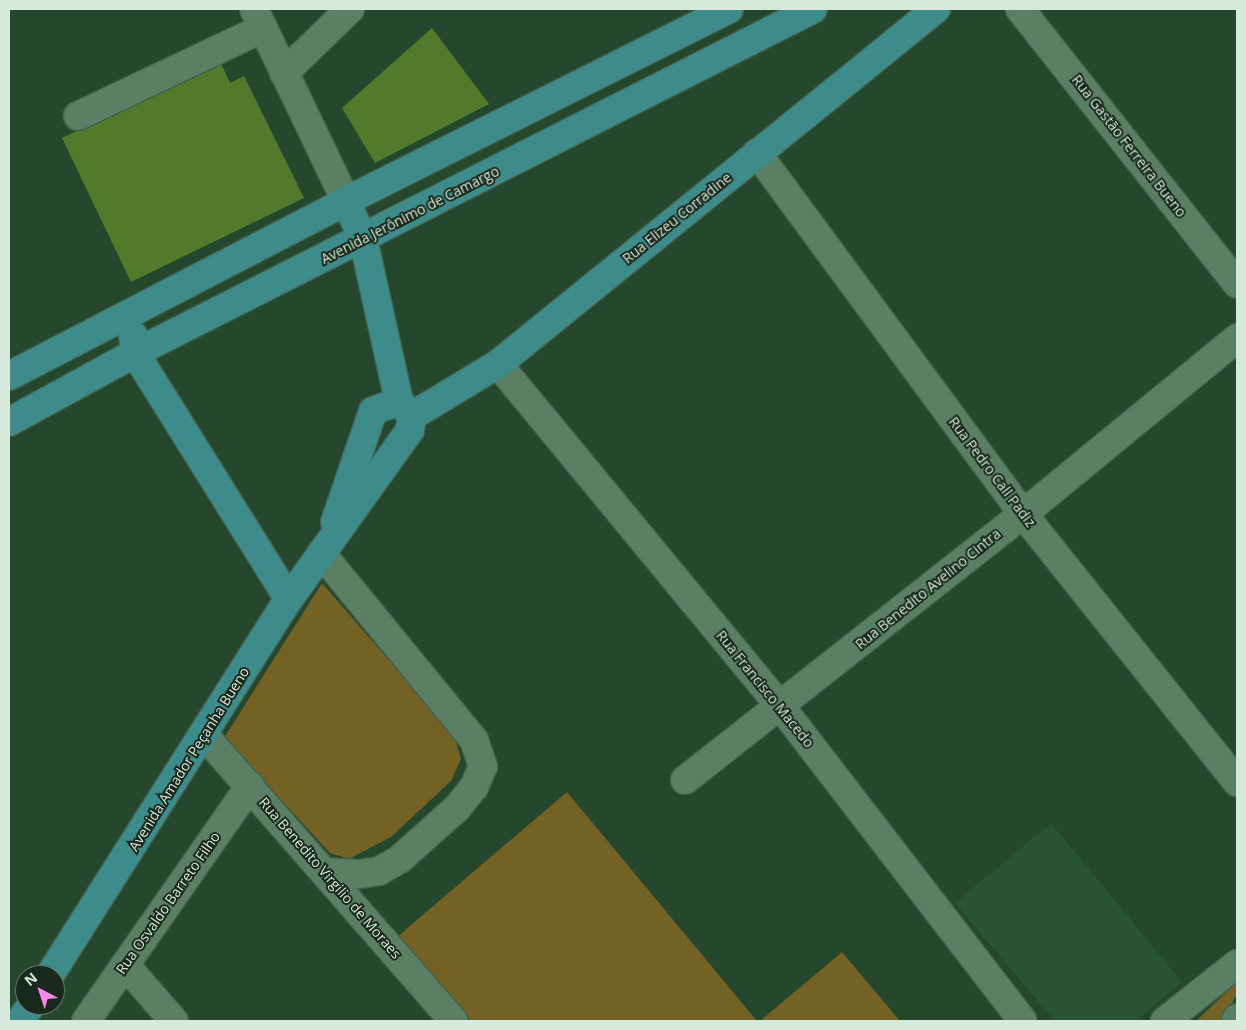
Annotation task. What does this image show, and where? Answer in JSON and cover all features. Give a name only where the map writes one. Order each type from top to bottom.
[{"type":"main road","points":[[9,376],[346,201],[729,9]]},
{"type":"main road","name":"Avenida Jerônimo de Camargo","points":[[9,422],[136,353],[812,9]]},
{"type":"main road","name":"Rua Elizeu Corradine","points":[[405,408],[498,364],[936,9]]},
{"type":"main road","name":"Avenida Amador Peçanha Bueno","points":[[56,965],[205,736],[289,599],[324,548],[404,442],[410,430],[363,239],[346,201]]},
{"type":"main road","points":[[129,314],[136,353],[289,599]]},
{"type":"main road","name":"Avenida Amador Peçanha Bueno","points":[[324,548],[366,423],[373,411],[405,408]]},
{"type":"street","points":[[284,72],[350,9]]},
{"type":"street","name":"Rua Gastão Ferreira Bueno","points":[[1020,9],[1237,284]]},
{"type":"street","points":[[78,116],[258,19],[346,201]]},
{"type":"street","name":"Rua Pedro Call Padiz","points":[[757,154],[1023,514],[1237,782]]},
{"type":"street","name":"Rua Benedito Avelino Cintra","points":[[686,780],[781,707],[1023,514],[1237,338]]},
{"type":"street","name":"Rua Francisco Macedo","points":[[498,364],[781,707],[1023,1021]]},
{"type":"street","points":[[324,548],[474,740],[483,766],[474,786],[458,808],[400,859],[379,871],[359,874],[326,872]]},
{"type":"street","name":"Rua Benedito Virgilio de Moraes","points":[[205,736],[326,872],[454,1021]]},
{"type":"street","name":"Rua Osvaldo Barreto Filho","points":[[86,1021],[250,786]]},
{"type":"street","points":[[1165,1021],[1237,964]]},
{"type":"street","points":[[125,965],[174,1021]]},
{"type":"shaded area","points":[[322,583],[454,735],[461,759],[451,781],[391,837],[349,859],[330,853],[224,738]]},
{"type":"shaded area","points":[[567,792],[757,1021],[471,1021],[397,937]]},
{"type":"shaded area","points":[[1051,823],[1182,982],[1136,1021],[1055,1021],[955,903]]},
{"type":"shaded area","points":[[842,952],[900,1021],[760,1021]]},
{"type":"shaded area","points":[[1237,982],[1237,994],[1222,1021],[1196,1021]]},
{"type":"building","points":[[432,28],[489,104],[375,163],[342,108]]},
{"type":"building","points":[[220,61],[230,83],[244,76],[304,198],[131,282],[62,138]]}]
